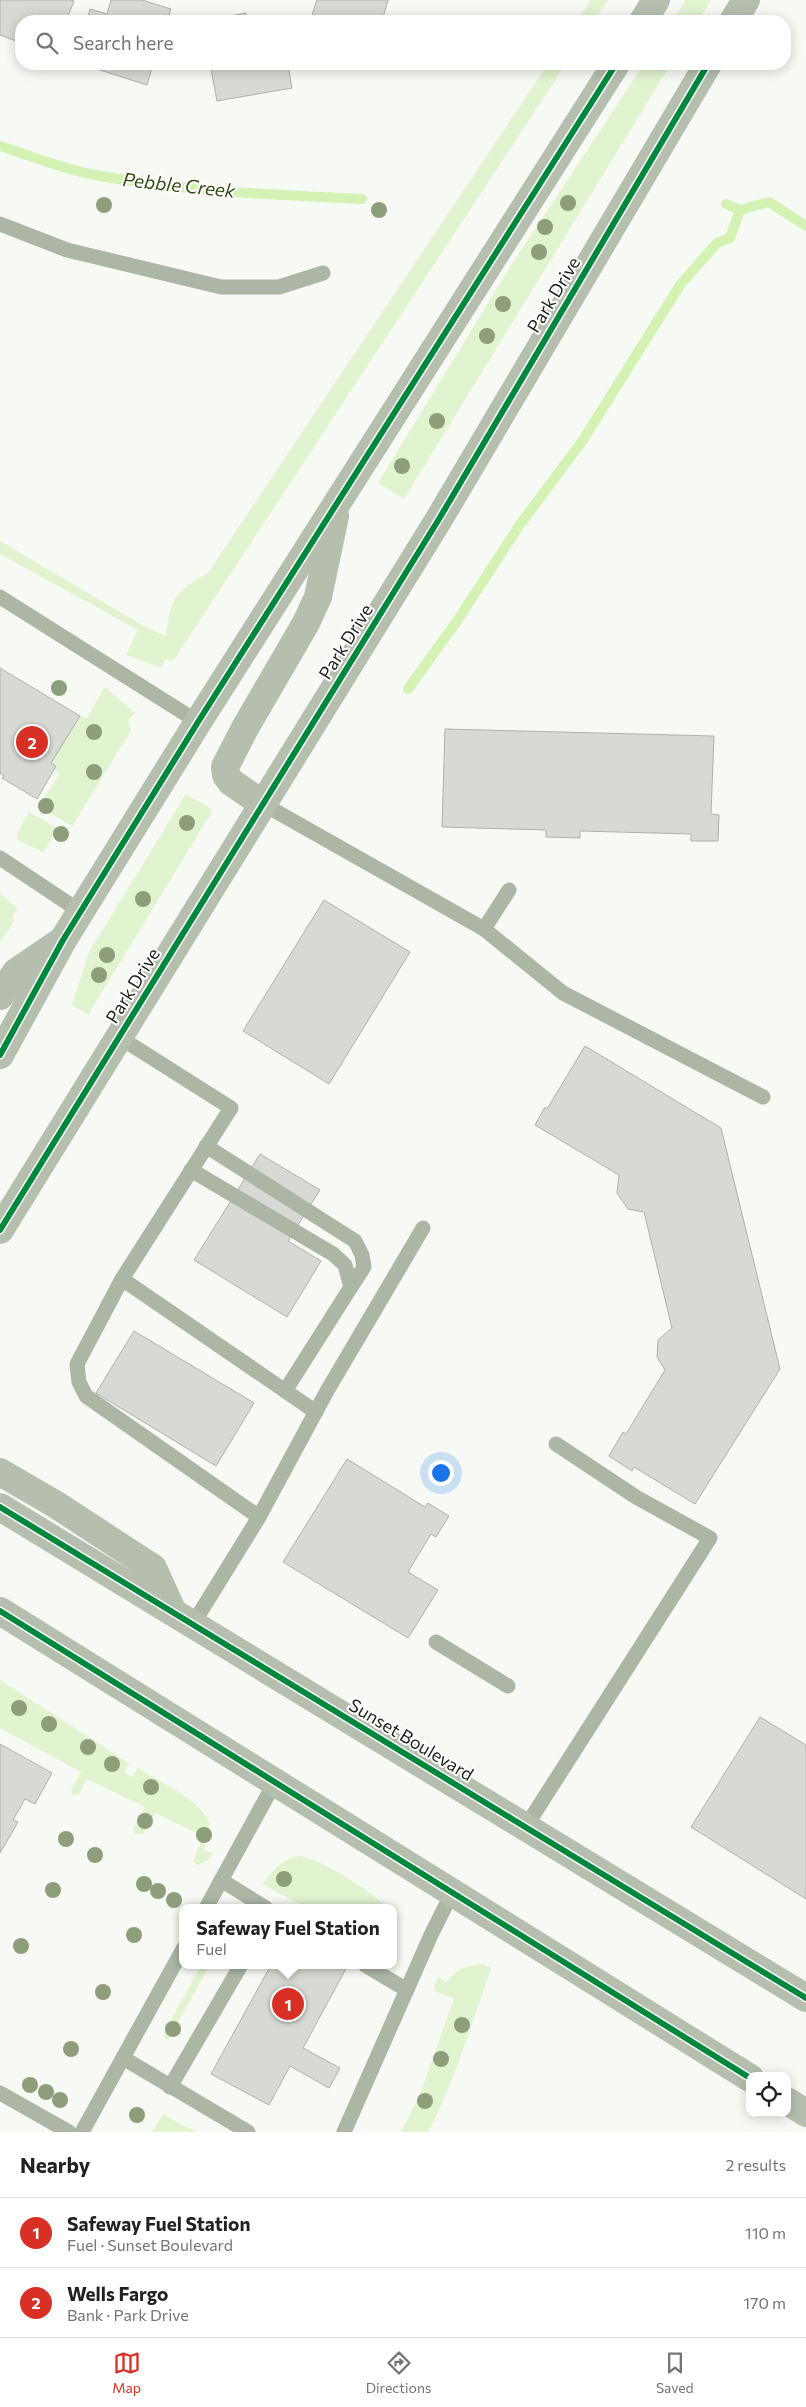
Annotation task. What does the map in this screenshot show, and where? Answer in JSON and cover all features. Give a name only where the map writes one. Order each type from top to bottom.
[{"type":"main road","points":[[647,15],[656,0]]},
{"type":"main road","points":[[737,15],[746,0]]},
{"type":"main road","points":[[0,1054],[63,940],[198,722],[339,497],[612,70]]},
{"type":"main road","name":"Park Drive","points":[[0,1230],[444,511],[704,70]]},
{"type":"main road","points":[[263,804],[231,782],[226,775],[225,767],[245,728],[306,624],[318,597],[339,497]]},
{"type":"main road","points":[[0,996],[16,972],[63,940]]},
{"type":"main road","points":[[0,1472],[55,1504],[153,1568],[183,1618]]},
{"type":"main road","name":"Sunset Boulevard","points":[[0,1507],[806,1998]]},
{"type":"main road","points":[[0,1611],[746,2076]]},
{"type":"main road","points":[[791,2104],[806,2113]]},
{"type":"lane","points":[[0,224],[67,250],[221,287],[279,287],[322,273]]},
{"type":"lane","points":[[0,597],[198,722]]},
{"type":"lane","points":[[263,804],[484,929],[563,993],[763,1097]]},
{"type":"lane","points":[[0,858],[81,912]]},
{"type":"lane","points":[[484,929],[509,890]]},
{"type":"lane","points":[[119,1037],[231,1108],[122,1279],[77,1364],[79,1382],[86,1396],[259,1517]]},
{"type":"lane","points":[[206,1146],[355,1241],[362,1255],[364,1267],[285,1391]]},
{"type":"lane","points":[[191,1170],[332,1254],[345,1265],[351,1287]]},
{"type":"lane","points":[[183,1618],[259,1517],[316,1412],[423,1228]]},
{"type":"lane","points":[[122,1279],[316,1412]]},
{"type":"lane","points":[[525,1828],[710,1538],[636,1497],[556,1444]]},
{"type":"lane","points":[[436,1642],[508,1686]]},
{"type":"lane","points":[[208,1904],[275,1782]]},
{"type":"lane","points":[[221,1880],[260,1904]]},
{"type":"lane","points":[[344,2132],[452,1893]]},
{"type":"lane","points":[[82,2132],[179,1956]]},
{"type":"lane","points":[[170,2087],[239,1969]]},
{"type":"lane","points":[[372,1969],[407,1990]]},
{"type":"lane","points":[[123,2058],[248,2132]]},
{"type":"lane","points":[[0,2093],[69,2132]]},
{"type":"green space","points":[[591,0],[608,0],[598,15],[580,15]]},
{"type":"green space","points":[[686,0],[711,0],[702,15],[676,15]]},
{"type":"green space","points":[[544,70],[562,70],[172,661],[165,659],[162,668],[126,655],[138,630],[0,554],[0,541],[142,625],[166,636],[170,613],[176,597],[181,591],[208,573]]},
{"type":"green space","points":[[640,70],[667,70],[404,499],[378,483],[510,267]]},
{"type":"green space","points":[[105,687],[135,713],[128,720],[131,731],[72,826],[39,807],[60,773],[54,769],[56,766],[51,763],[80,716],[86,719]]},
{"type":"green space","points":[[186,794],[213,810],[88,1015],[72,1005],[89,952]]},
{"type":"green space","points":[[29,812],[58,829],[43,852],[17,840],[17,834]]},
{"type":"green space","points":[[0,893],[18,909],[12,915],[14,921],[0,942]]},
{"type":"green space","points":[[0,1680],[129,1763],[124,1772],[133,1777],[138,1768],[189,1799],[205,1815],[209,1823],[204,1850],[213,1853],[208,1860],[199,1865],[193,1862],[203,1836],[155,1813],[143,1834],[136,1834],[133,1829],[145,1807],[87,1779],[78,1795],[72,1795],[71,1790],[81,1772],[0,1728]]},
{"type":"green space","points":[[299,1856],[319,1862],[345,1876],[383,1904],[299,1904],[263,1884],[274,1870],[293,1857]]},
{"type":"green space","points":[[483,1964],[491,1968],[463,2051],[438,2112],[428,2132],[401,2132],[420,2094],[454,1999],[435,1991],[434,1986],[438,1977],[446,1982],[462,1969],[472,1965]]},
{"type":"green space","points":[[199,1969],[208,1969],[168,2040],[164,2037],[164,2033]]},
{"type":"green space","points":[[163,2114],[196,2132],[152,2132]]},
{"type":"building","points":[[0,0],[74,1],[68,15],[15,15],[15,41],[0,35]]},
{"type":"building","points":[[111,0],[142,0],[171,9],[169,15],[88,15],[90,9],[107,14]]},
{"type":"building","points":[[317,0],[388,0],[384,15],[312,15]]},
{"type":"building","points":[[100,70],[151,70],[147,85]]},
{"type":"building","points":[[211,70],[289,70],[292,88],[217,101]]},
{"type":"building","points":[[0,668],[80,716],[51,763],[56,766],[37,799],[2,778],[4,776],[0,773]]},
{"type":"building","points":[[445,729],[714,736],[711,814],[719,815],[718,841],[691,841],[691,834],[580,831],[580,838],[546,837],[546,830],[442,827]]},
{"type":"building","points":[[324,900],[410,952],[329,1084],[243,1031]]},
{"type":"building","points":[[585,1046],[721,1128],[780,1369],[695,1504],[634,1467],[632,1471],[609,1456],[623,1432],[626,1434],[665,1370],[657,1357],[658,1340],[672,1328],[644,1212],[628,1209],[617,1193],[619,1175],[535,1125],[545,1107],[547,1109]]},
{"type":"building","points":[[260,1154],[320,1190],[288,1241],[321,1261],[287,1317],[194,1260]]},
{"type":"building","points":[[134,1331],[254,1403],[216,1466],[96,1393]]},
{"type":"building","points":[[347,1459],[425,1507],[428,1503],[449,1516],[436,1537],[431,1534],[408,1572],[438,1590],[408,1638],[283,1562]]},
{"type":"building","points":[[760,1717],[806,1745],[806,1899],[691,1827]]},
{"type":"building","points":[[0,1744],[52,1773],[35,1804],[25,1799],[13,1820],[18,1822],[0,1853]]},
{"type":"building","points":[[269,1969],[346,1969],[303,2048],[340,2068],[329,2088],[290,2066],[269,2105],[211,2074]]},
{"type":"waterway","name":"Pebble Creek","points":[[0,146],[47,162],[95,175],[161,185],[228,192],[362,199]]},
{"type":"waterway","name":"Pebble Creek","points":[[726,204],[740,210],[769,202],[806,226]]},
{"type":"waterway","points":[[408,689],[457,621],[519,526],[583,440],[680,285],[717,243],[730,238],[740,210]]},
{"type":"cycle path","points":[[0,1055],[63,940],[198,722],[612,70]]},
{"type":"cycle path","points":[[0,1230],[439,519],[704,70]]},
{"type":"cycle path","points":[[0,1507],[806,1998]]},
{"type":"cycle path","points":[[0,1611],[746,2076]]},
{"type":"place","name":"Wells Fargo","points":[[32,742]]},
{"type":"place","name":"Safeway Fuel Station","points":[[288,2004]]}]
